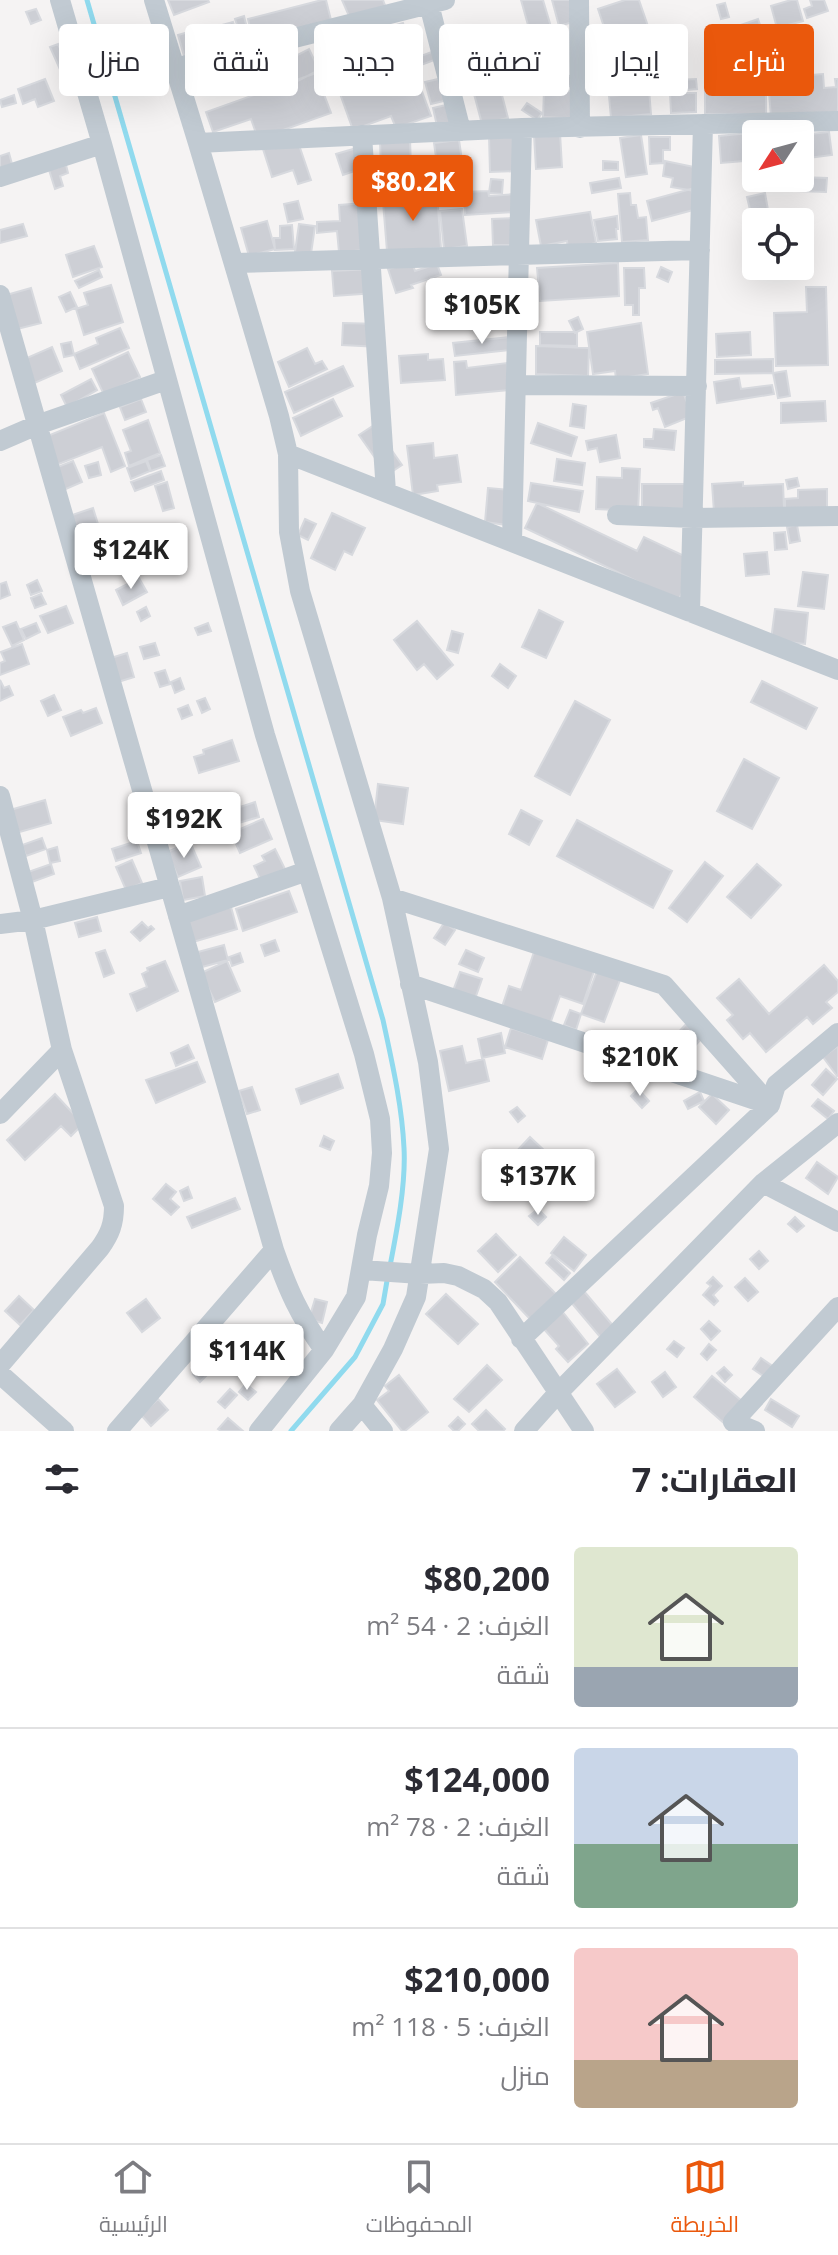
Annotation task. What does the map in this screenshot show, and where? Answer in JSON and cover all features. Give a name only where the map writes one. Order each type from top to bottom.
[{"type":"street","points":[[60,0],[265,735],[364,1054],[380,1119],[382,1153],[379,1186],[356,1297],[324,1350],[259,1431]]},
{"type":"street","points":[[154,0],[288,454],[289,532],[300,591],[392,898],[428,1062],[439,1149],[416,1297],[393,1349],[362,1405],[339,1431]]},
{"type":"street","points":[[579,0],[580,128]]},
{"type":"street","points":[[175,68],[437,2],[461,131]]},
{"type":"street","points":[[198,143],[522,128],[838,121]]},
{"type":"street","points":[[690,612],[703,124]]},
{"type":"street","points":[[512,541],[522,128]]},
{"type":"street","points":[[362,135],[386,492]]},
{"type":"street","points":[[0,177],[102,144]]},
{"type":"street","points":[[234,263],[700,250]]},
{"type":"street","points":[[0,295],[274,1250],[289,1293],[324,1350]]},
{"type":"street","points":[[0,441],[166,380]]},
{"type":"street","points":[[516,385],[697,386]]},
{"type":"street","points":[[288,454],[838,670]]},
{"type":"street","points":[[617,515],[693,518],[838,516]]},
{"type":"street","points":[[0,1365],[100,1248],[111,1233],[114,1222],[114,1206],[62,1050],[33,920],[1,801]]},
{"type":"street","points":[[178,916],[307,871]]},
{"type":"street","points":[[0,924],[33,920],[169,887]]},
{"type":"street","points":[[392,898],[664,985],[770,1105]]},
{"type":"street","points":[[410,984],[770,1105]]},
{"type":"street","points":[[521,1339],[770,1105],[776,1085],[838,1033]]},
{"type":"street","points":[[0,1114],[62,1050]]},
{"type":"street","points":[[524,1431],[763,1183],[836,1127]]},
{"type":"street","points":[[763,1183],[838,1222]]},
{"type":"street","points":[[117,1431],[274,1250]]},
{"type":"street","points":[[362,1270],[444,1273],[458,1276],[484,1289],[498,1302],[584,1431]]},
{"type":"street","points":[[755,1431],[733,1422],[838,1307]]},
{"type":"street","points":[[0,1374],[64,1431]]},
{"type":"street","points":[[362,1405],[383,1431]]},
{"type":"building","points":[[168,0],[208,0],[209,2],[174,15]]},
{"type":"building","points":[[326,0],[332,24],[314,24],[314,29],[298,33],[298,24],[249,24],[248,19]]},
{"type":"building","points":[[342,0],[383,0],[386,8],[352,23]]},
{"type":"building","points":[[521,0],[543,0],[550,24],[528,24]]},
{"type":"building","points":[[552,0],[578,0],[583,19],[558,24]]},
{"type":"building","points":[[625,0],[639,0],[647,24],[603,24],[598,9]]},
{"type":"building","points":[[797,0],[803,21],[776,24],[771,6]]},
{"type":"building","points":[[810,0],[824,0],[828,11],[807,18],[804,9],[812,6]]},
{"type":"building","points":[[725,3],[729,17],[721,19],[717,5]]},
{"type":"building","points":[[36,9],[41,20],[31,24],[26,12]]},
{"type":"building","points":[[244,16],[246,24],[237,24],[235,19]]},
{"type":"building","points":[[758,19],[760,24],[743,24]]},
{"type":"building","points":[[185,33],[185,60],[178,35]]},
{"type":"building","points":[[59,46],[59,67],[50,47]]},
{"type":"building","points":[[309,49],[314,60],[314,73],[298,81],[298,55]]},
{"type":"building","points":[[439,49],[439,58],[423,64],[423,55]]},
{"type":"building","points":[[314,74],[314,96],[325,96],[331,113],[258,139],[251,119],[213,132],[206,112],[251,96],[298,96],[298,79]]},
{"type":"building","points":[[823,74],[824,88],[836,87],[835,79],[838,79],[838,113],[771,117],[769,96],[814,96],[814,75]]},
{"type":"building","points":[[584,75],[585,85],[569,86],[569,76]]},
{"type":"building","points":[[45,79],[54,101],[38,107],[35,99],[23,104],[18,89]]},
{"type":"building","points":[[439,79],[439,96],[456,98],[431,104],[425,82]]},
{"type":"building","points":[[688,79],[696,79],[697,89],[688,90]]},
{"type":"building","points":[[569,91],[585,92],[585,119],[543,117],[544,96],[569,96]]},
{"type":"building","points":[[696,93],[696,112],[671,113],[670,96]]},
{"type":"building","points":[[423,94],[431,116],[396,128],[391,116],[353,130],[341,96]]},
{"type":"building","points":[[14,95],[16,103],[2,107],[0,100]]},
{"type":"building","points":[[475,96],[502,96],[508,118],[482,124]]},
{"type":"building","points":[[609,96],[650,96],[651,114],[611,118]]},
{"type":"building","points":[[705,96],[766,96],[766,114],[705,114]]},
{"type":"building","points":[[459,102],[464,121],[437,126],[433,108]]},
{"type":"building","points":[[527,103],[542,113],[537,120],[522,110]]},
{"type":"building","points":[[829,132],[832,155],[814,157],[814,134]]},
{"type":"building","points":[[560,133],[562,167],[536,169],[534,135]]},
{"type":"building","points":[[742,134],[742,161],[721,163],[719,136]]},
{"type":"building","points":[[519,135],[520,171],[490,172],[489,136]]},
{"type":"building","points":[[641,135],[647,174],[626,177],[620,138]]},
{"type":"building","points":[[649,137],[670,137],[670,150],[663,150],[663,163],[650,164]]},
{"type":"building","points":[[410,139],[411,168],[381,169],[380,140]]},
{"type":"building","points":[[459,140],[465,181],[440,185],[434,143]]},
{"type":"building","points":[[298,142],[311,180],[298,184],[293,170],[272,177],[263,149]]},
{"type":"building","points":[[360,147],[366,167],[343,175],[336,154]]},
{"type":"building","points":[[9,153],[12,164],[0,168],[0,156]]},
{"type":"building","points":[[603,161],[618,162],[618,170],[603,170]]},
{"type":"building","points":[[665,161],[699,168],[695,191],[671,187],[673,178],[663,176]]},
{"type":"building","points":[[66,165],[68,173],[60,176],[63,186],[55,189],[49,170]]},
{"type":"building","points":[[410,170],[413,194],[383,197],[380,173]]},
{"type":"building","points":[[619,178],[621,188],[592,193],[590,183]]},
{"type":"building","points":[[814,178],[827,178],[826,192],[814,192]]},
{"type":"building","points":[[491,179],[503,180],[502,194],[489,193]]},
{"type":"building","points":[[691,189],[697,209],[652,221],[647,201]]},
{"type":"building","points":[[488,191],[489,196],[515,194],[516,212],[465,215],[464,192]]},
{"type":"building","points":[[630,193],[631,205],[636,205],[638,218],[646,217],[648,240],[622,242],[618,194]]},
{"type":"building","points":[[765,193],[768,208],[750,208],[747,197]]},
{"type":"building","points":[[437,194],[441,248],[387,251],[383,202],[407,201],[407,195]]},
{"type":"building","points":[[298,201],[303,219],[288,222],[284,204]]},
{"type":"building","points":[[365,203],[368,250],[339,252],[337,231],[317,233],[317,222],[340,221],[339,205]]},
{"type":"building","points":[[462,209],[467,246],[444,249],[440,211]]},
{"type":"building","points":[[590,212],[596,243],[568,249],[567,241],[541,246],[536,220]]},
{"type":"building","points":[[617,216],[617,239],[598,241],[594,220]]},
{"type":"building","points":[[515,218],[516,245],[493,245],[492,219]]},
{"type":"building","points":[[267,221],[275,249],[249,256],[241,228]]},
{"type":"building","points":[[23,224],[27,236],[0,243],[0,230]]},
{"type":"building","points":[[299,224],[315,226],[311,254],[295,252]]},
{"type":"building","points":[[292,225],[294,249],[275,250],[274,238],[280,238],[280,226]]},
{"type":"building","points":[[94,246],[102,267],[73,277],[66,255]]},
{"type":"building","points":[[412,262],[415,271],[437,264],[441,275],[396,293],[388,269]]},
{"type":"building","points":[[618,263],[619,296],[540,301],[537,268]]},
{"type":"building","points":[[661,267],[672,272],[668,282],[657,277]]},
{"type":"building","points":[[624,268],[644,268],[645,288],[639,288],[639,315],[633,315],[633,305],[625,305]]},
{"type":"building","points":[[373,269],[375,293],[334,296],[332,271]]},
{"type":"building","points":[[99,270],[102,277],[79,288],[75,281]]},
{"type":"building","points":[[111,285],[123,322],[84,335],[76,309],[88,305],[84,293]]},
{"type":"building","points":[[512,285],[513,296],[485,298],[484,286]]},
{"type":"building","points":[[806,287],[826,287],[828,365],[776,366],[774,313],[807,312]]},
{"type":"building","points":[[31,288],[41,323],[13,330],[3,296]]},
{"type":"building","points":[[70,292],[77,307],[66,312],[59,297]]},
{"type":"building","points":[[508,305],[511,313],[497,318],[494,310]]},
{"type":"building","points":[[578,317],[583,329],[575,333],[569,321]]},
{"type":"building","points":[[343,323],[381,324],[380,347],[342,345]]},
{"type":"building","points":[[641,323],[648,374],[616,379],[615,371],[593,374],[587,332]]},
{"type":"building","points":[[120,328],[129,348],[80,369],[74,354],[98,344],[96,338]]},
{"type":"building","points":[[540,332],[577,332],[577,346],[540,345]]},
{"type":"building","points":[[750,332],[751,355],[717,357],[716,334]]},
{"type":"building","points":[[510,337],[511,350],[455,356],[453,343]]},
{"type":"building","points":[[71,342],[74,355],[64,357],[61,344]]},
{"type":"building","points":[[536,346],[589,348],[588,376],[536,374]]},
{"type":"building","points":[[52,347],[62,371],[30,385],[20,361]]},
{"type":"building","points":[[307,348],[315,364],[322,361],[327,369],[289,387],[278,362]]},
{"type":"building","points":[[128,352],[140,377],[104,395],[92,369]]},
{"type":"building","points":[[428,354],[428,360],[443,359],[445,380],[401,383],[399,356]]},
{"type":"building","points":[[773,359],[773,373],[715,374],[715,360]]},
{"type":"building","points":[[466,361],[467,368],[507,363],[509,390],[456,395],[454,362]]},
{"type":"building","points":[[343,366],[353,386],[294,413],[285,392]]},
{"type":"building","points":[[786,371],[790,396],[778,398],[773,373]]},
{"type":"building","points":[[739,378],[741,389],[772,385],[774,394],[717,403],[714,382]]},
{"type":"building","points":[[91,379],[97,390],[67,407],[61,395]]},
{"type":"building","points":[[683,392],[692,416],[665,427],[658,408],[653,410],[651,403]]},
{"type":"building","points":[[141,399],[146,412],[125,420],[120,407]]},
{"type":"building","points":[[333,399],[342,416],[301,436],[293,418]]},
{"type":"building","points":[[825,401],[826,421],[781,423],[781,403]]},
{"type":"building","points":[[573,404],[586,406],[584,428],[570,426]]},
{"type":"building","points":[[104,413],[125,466],[111,472],[102,447],[51,467],[40,439]]},
{"type":"building","points":[[148,420],[160,453],[129,466],[125,453],[131,451],[123,430]]},
{"type":"building","points":[[538,423],[577,437],[571,456],[531,443]]},
{"type":"building","points":[[374,425],[402,465],[387,475],[359,435]]},
{"type":"building","points":[[654,429],[676,431],[674,450],[644,447],[644,439],[653,439]]},
{"type":"building","points":[[616,435],[620,458],[600,462],[597,448],[588,450],[586,441]]},
{"type":"building","points":[[433,443],[434,458],[457,455],[461,482],[437,485],[438,491],[413,495],[407,446]]},
{"type":"building","points":[[161,455],[165,466],[151,471],[147,460]]},
{"type":"building","points":[[557,459],[585,463],[582,485],[554,481]]},
{"type":"building","points":[[73,461],[82,482],[59,492],[50,470]]},
{"type":"building","points":[[146,461],[150,471],[131,479],[127,468]]},
{"type":"building","points":[[98,462],[101,475],[89,478],[85,466]]},
{"type":"building","points":[[622,468],[640,469],[638,511],[596,509],[597,477],[622,478]]},
{"type":"building","points":[[161,471],[164,480],[135,491],[131,482]]},
{"type":"building","points":[[797,478],[799,486],[788,489],[786,480]]},
{"type":"building","points":[[167,482],[174,508],[163,511],[155,486]]},
{"type":"building","points":[[743,482],[743,486],[783,484],[784,508],[714,512],[712,484]]},
{"type":"building","points":[[531,483],[583,491],[579,512],[528,501]]},
{"type":"building","points":[[642,484],[689,484],[689,509],[642,508]]},
{"type":"building","points":[[488,488],[510,490],[507,525],[485,522]]},
{"type":"building","points":[[827,489],[827,510],[785,511],[785,499],[798,498],[798,490]]},
{"type":"building","points":[[537,503],[637,551],[644,537],[697,562],[678,601],[525,528]]},
{"type":"building","points":[[93,508],[98,524],[72,533],[66,517]]},
{"type":"building","points":[[332,513],[365,528],[352,555],[344,551],[335,570],[311,558]]},
{"type":"building","points":[[305,519],[316,524],[308,540],[298,535]]},
{"type":"building","points":[[797,525],[800,541],[790,543],[787,527]]},
{"type":"building","points":[[785,532],[787,549],[775,550],[774,533]]},
{"type":"building","points":[[114,535],[118,548],[104,553],[100,539]]},
{"type":"building","points":[[767,552],[769,574],[746,576],[744,554]]},
{"type":"building","points":[[803,572],[828,575],[824,609],[798,606]]},
{"type":"building","points":[[139,578],[147,592],[123,605],[116,590]]},
{"type":"building","points":[[37,580],[42,591],[31,595],[27,585]]},
{"type":"building","points":[[6,582],[10,595],[0,599],[0,584]]},
{"type":"building","points":[[41,594],[46,604],[35,608],[31,598]]},
{"type":"building","points":[[66,606],[73,623],[48,633],[40,616]]},
{"type":"building","points":[[146,607],[150,616],[141,621],[137,612]]},
{"type":"building","points":[[775,609],[808,613],[805,644],[771,640]]},
{"type":"building","points":[[539,610],[563,622],[546,658],[522,647]]},
{"type":"building","points":[[417,621],[453,665],[437,679],[424,664],[417,670],[394,640]]},
{"type":"building","points":[[16,622],[24,640],[12,646],[3,627]]},
{"type":"building","points":[[36,623],[40,632],[26,639],[21,629]]},
{"type":"building","points":[[208,623],[211,631],[198,635],[195,628]]},
{"type":"building","points":[[452,631],[463,634],[458,653],[447,650]]},
{"type":"building","points":[[155,643],[159,655],[144,659],[140,647]]},
{"type":"building","points":[[22,644],[29,664],[0,675],[0,663],[5,661],[1,652]]},
{"type":"building","points":[[127,653],[134,677],[118,682],[111,658]]},
{"type":"building","points":[[500,664],[516,676],[508,688],[492,676]]},
{"type":"building","points":[[165,670],[170,684],[160,687],[155,673]]},
{"type":"building","points":[[180,678],[184,689],[175,693],[171,682]]},
{"type":"building","points":[[0,680],[4,688],[9,686],[13,695],[0,701]]},
{"type":"building","points":[[762,681],[817,708],[806,729],[751,702]]},
{"type":"building","points":[[54,695],[61,710],[48,716],[41,701]]},
{"type":"building","points":[[205,698],[210,709],[202,713],[197,701]]},
{"type":"building","points":[[575,701],[610,720],[570,795],[535,776]]},
{"type":"building","points":[[188,705],[192,715],[182,719],[178,709]]},
{"type":"building","points":[[96,708],[102,723],[71,736],[63,717]]},
{"type":"building","points":[[232,740],[239,761],[199,773],[194,757],[204,754],[203,750]]},
{"type":"building","points":[[744,759],[779,778],[752,829],[717,811]]},
{"type":"building","points":[[378,784],[408,788],[403,824],[374,820]]},
{"type":"building","points":[[45,800],[51,823],[16,833],[10,810]]},
{"type":"building","points":[[239,801],[240,807],[255,802],[259,817],[228,826],[222,805]]},
{"type":"building","points":[[521,810],[542,821],[529,845],[509,834]]},
{"type":"building","points":[[263,819],[272,839],[240,853],[231,833]]},
{"type":"building","points":[[577,820],[672,871],[653,908],[557,856]]},
{"type":"building","points":[[42,838],[46,849],[26,856],[22,845]]},
{"type":"building","points":[[137,841],[141,853],[116,861],[112,849]]},
{"type":"building","points":[[190,842],[201,867],[178,877],[167,852]]},
{"type":"building","points":[[57,847],[60,861],[50,863],[47,850]]},
{"type":"building","points":[[275,849],[285,869],[261,881],[254,866],[265,861],[262,856]]},
{"type":"building","points":[[132,860],[142,883],[126,890],[116,867]]},
{"type":"building","points":[[705,862],[723,876],[687,922],[669,908]]},
{"type":"building","points":[[51,864],[54,874],[32,882],[28,872]]},
{"type":"building","points":[[757,864],[781,885],[751,918],[727,897]]},
{"type":"building","points":[[202,877],[205,896],[183,900],[180,881]]},
{"type":"building","points":[[289,891],[297,912],[243,931],[236,909]]},
{"type":"building","points":[[231,907],[237,929],[193,942],[186,920]]},
{"type":"building","points":[[97,917],[101,931],[79,937],[75,923]]},
{"type":"building","points":[[142,922],[154,929],[140,941],[131,932]]},
{"type":"building","points":[[444,923],[455,930],[445,945],[434,938]]},
{"type":"building","points":[[275,940],[279,951],[265,956],[261,945]]},
{"type":"building","points":[[224,945],[228,960],[202,967],[198,952]]},
{"type":"building","points":[[535,949],[594,971],[583,1004],[560,996],[550,1024],[502,1007],[509,986],[521,990]]},
{"type":"building","points":[[105,950],[114,973],[104,977],[96,953]]},
{"type":"building","points":[[466,950],[484,958],[478,972],[459,964]]},
{"type":"building","points":[[240,953],[243,962],[232,966],[229,957]]},
{"type":"building","points":[[165,961],[178,991],[137,1011],[130,994],[147,987],[142,974],[148,971],[147,968]]},
{"type":"building","points":[[227,961],[240,991],[215,1002],[201,973]]},
{"type":"building","points":[[824,965],[838,981],[838,992],[826,1002],[832,1008],[813,1024],[807,1017],[766,1052],[750,1033],[743,1039],[727,1020],[733,1015],[717,998],[739,979],[769,1014]]},
{"type":"building","points":[[597,971],[620,980],[604,1022],[581,1014]]},
{"type":"building","points":[[460,972],[482,979],[475,999],[453,991]]},
{"type":"building","points":[[570,1010],[581,1014],[576,1030],[564,1025]]},
{"type":"building","points":[[689,1021],[704,1036],[676,1066],[660,1052]]},
{"type":"building","points":[[511,1028],[548,1040],[542,1059],[505,1047]]},
{"type":"building","points":[[644,1032],[650,1040],[637,1051],[631,1043]]},
{"type":"building","points":[[501,1033],[505,1053],[482,1058],[478,1039]]},
{"type":"building","points":[[188,1045],[194,1058],[176,1066],[171,1053]]},
{"type":"building","points":[[462,1046],[466,1063],[484,1059],[489,1081],[449,1091],[440,1051]]},
{"type":"building","points":[[838,1046],[838,1075],[837,1076],[823,1057]]},
{"type":"building","points":[[197,1062],[205,1082],[156,1103],[146,1080]]},
{"type":"building","points":[[826,1069],[837,1079],[823,1095],[812,1085]]},
{"type":"building","points":[[338,1074],[343,1088],[301,1104],[296,1089]]},
{"type":"building","points":[[252,1087],[260,1110],[247,1114],[239,1091]]},
{"type":"building","points":[[638,1089],[649,1101],[642,1108],[631,1096]]},
{"type":"building","points":[[700,1092],[704,1101],[688,1109],[684,1101]]},
{"type":"building","points":[[55,1094],[83,1124],[71,1136],[61,1126],[25,1160],[7,1140]]},
{"type":"building","points":[[712,1094],[729,1110],[716,1124],[699,1107]]},
{"type":"building","points":[[818,1099],[834,1111],[828,1119],[812,1106]]},
{"type":"building","points":[[517,1107],[525,1116],[518,1122],[510,1112]]},
{"type":"building","points":[[324,1136],[334,1141],[330,1150],[320,1146]]},
{"type":"building","points":[[530,1137],[547,1153],[532,1168],[515,1153]]},
{"type":"building","points":[[565,1157],[574,1166],[565,1176],[556,1168]]},
{"type":"building","points":[[817,1162],[838,1177],[828,1194],[806,1178]]},
{"type":"building","points":[[166,1184],[176,1192],[170,1199],[179,1207],[171,1215],[153,1199]]},
{"type":"building","points":[[188,1187],[192,1198],[184,1201],[180,1191]]},
{"type":"building","points":[[235,1198],[240,1209],[192,1228],[187,1217]]},
{"type":"building","points":[[538,1209],[546,1217],[538,1225],[529,1216]]},
{"type":"building","points":[[795,1217],[804,1226],[797,1232],[788,1224]]},
{"type":"building","points":[[496,1234],[516,1255],[498,1272],[478,1251]]},
{"type":"building","points":[[564,1237],[586,1255],[574,1271],[551,1253]]},
{"type":"building","points":[[759,1251],[768,1261],[759,1269],[750,1259]]},
{"type":"building","points":[[552,1256],[570,1273],[564,1280],[546,1263]]},
{"type":"building","points":[[520,1257],[556,1294],[530,1319],[495,1282]]},
{"type":"building","points":[[713,1277],[722,1286],[713,1295],[718,1301],[714,1305],[703,1295],[711,1286],[707,1283]]},
{"type":"building","points":[[745,1278],[758,1292],[748,1301],[735,1287]]},
{"type":"building","points":[[583,1290],[620,1334],[607,1345],[570,1301]]},
{"type":"building","points":[[446,1294],[478,1324],[458,1344],[426,1314]]},
{"type":"building","points":[[19,1296],[34,1310],[20,1325],[5,1311]]},
{"type":"building","points":[[146,1299],[160,1318],[142,1332],[127,1313]]},
{"type":"building","points":[[315,1299],[327,1302],[322,1323],[309,1319]]},
{"type":"building","points":[[562,1311],[588,1344],[568,1362],[543,1328]]},
{"type":"building","points":[[709,1321],[720,1331],[711,1340],[701,1329]]},
{"type":"building","points":[[674,1341],[684,1348],[677,1357],[667,1349]]},
{"type":"building","points":[[709,1344],[716,1350],[707,1360],[701,1354]]},
{"type":"building","points":[[761,1358],[774,1367],[766,1378],[753,1369]]},
{"type":"building","points":[[203,1365],[210,1372],[200,1382],[193,1374]]},
{"type":"building","points":[[487,1365],[502,1380],[469,1412],[454,1399]]},
{"type":"building","points":[[724,1367],[732,1375],[725,1382],[717,1373]]},
{"type":"building","points":[[617,1369],[635,1392],[615,1407],[597,1384]]},
{"type":"building","points":[[665,1372],[676,1387],[663,1397],[652,1382]]},
{"type":"building","points":[[399,1375],[428,1412],[405,1431],[377,1400],[389,1391],[385,1386]]},
{"type":"building","points":[[712,1376],[743,1402],[725,1424],[694,1397]]},
{"type":"building","points":[[246,1384],[256,1392],[248,1400],[239,1392]]},
{"type":"building","points":[[230,1389],[237,1395],[225,1408],[218,1402]]},
{"type":"building","points":[[158,1399],[168,1410],[151,1426],[141,1415]]},
{"type":"building","points":[[771,1399],[799,1416],[792,1427],[765,1410]]},
{"type":"building","points":[[486,1410],[505,1429],[503,1431],[479,1431],[472,1424]]},
{"type":"building","points":[[458,1417],[465,1424],[454,1431],[449,1426]]},
{"type":"building","points":[[228,1418],[243,1431],[218,1429]]},
{"type":"waterway","points":[[87,0],[383,1020],[399,1100],[404,1148],[402,1192],[390,1266]]},
{"type":"waterway","points":[[291,1431],[355,1357],[383,1304],[388,1275]]}]
